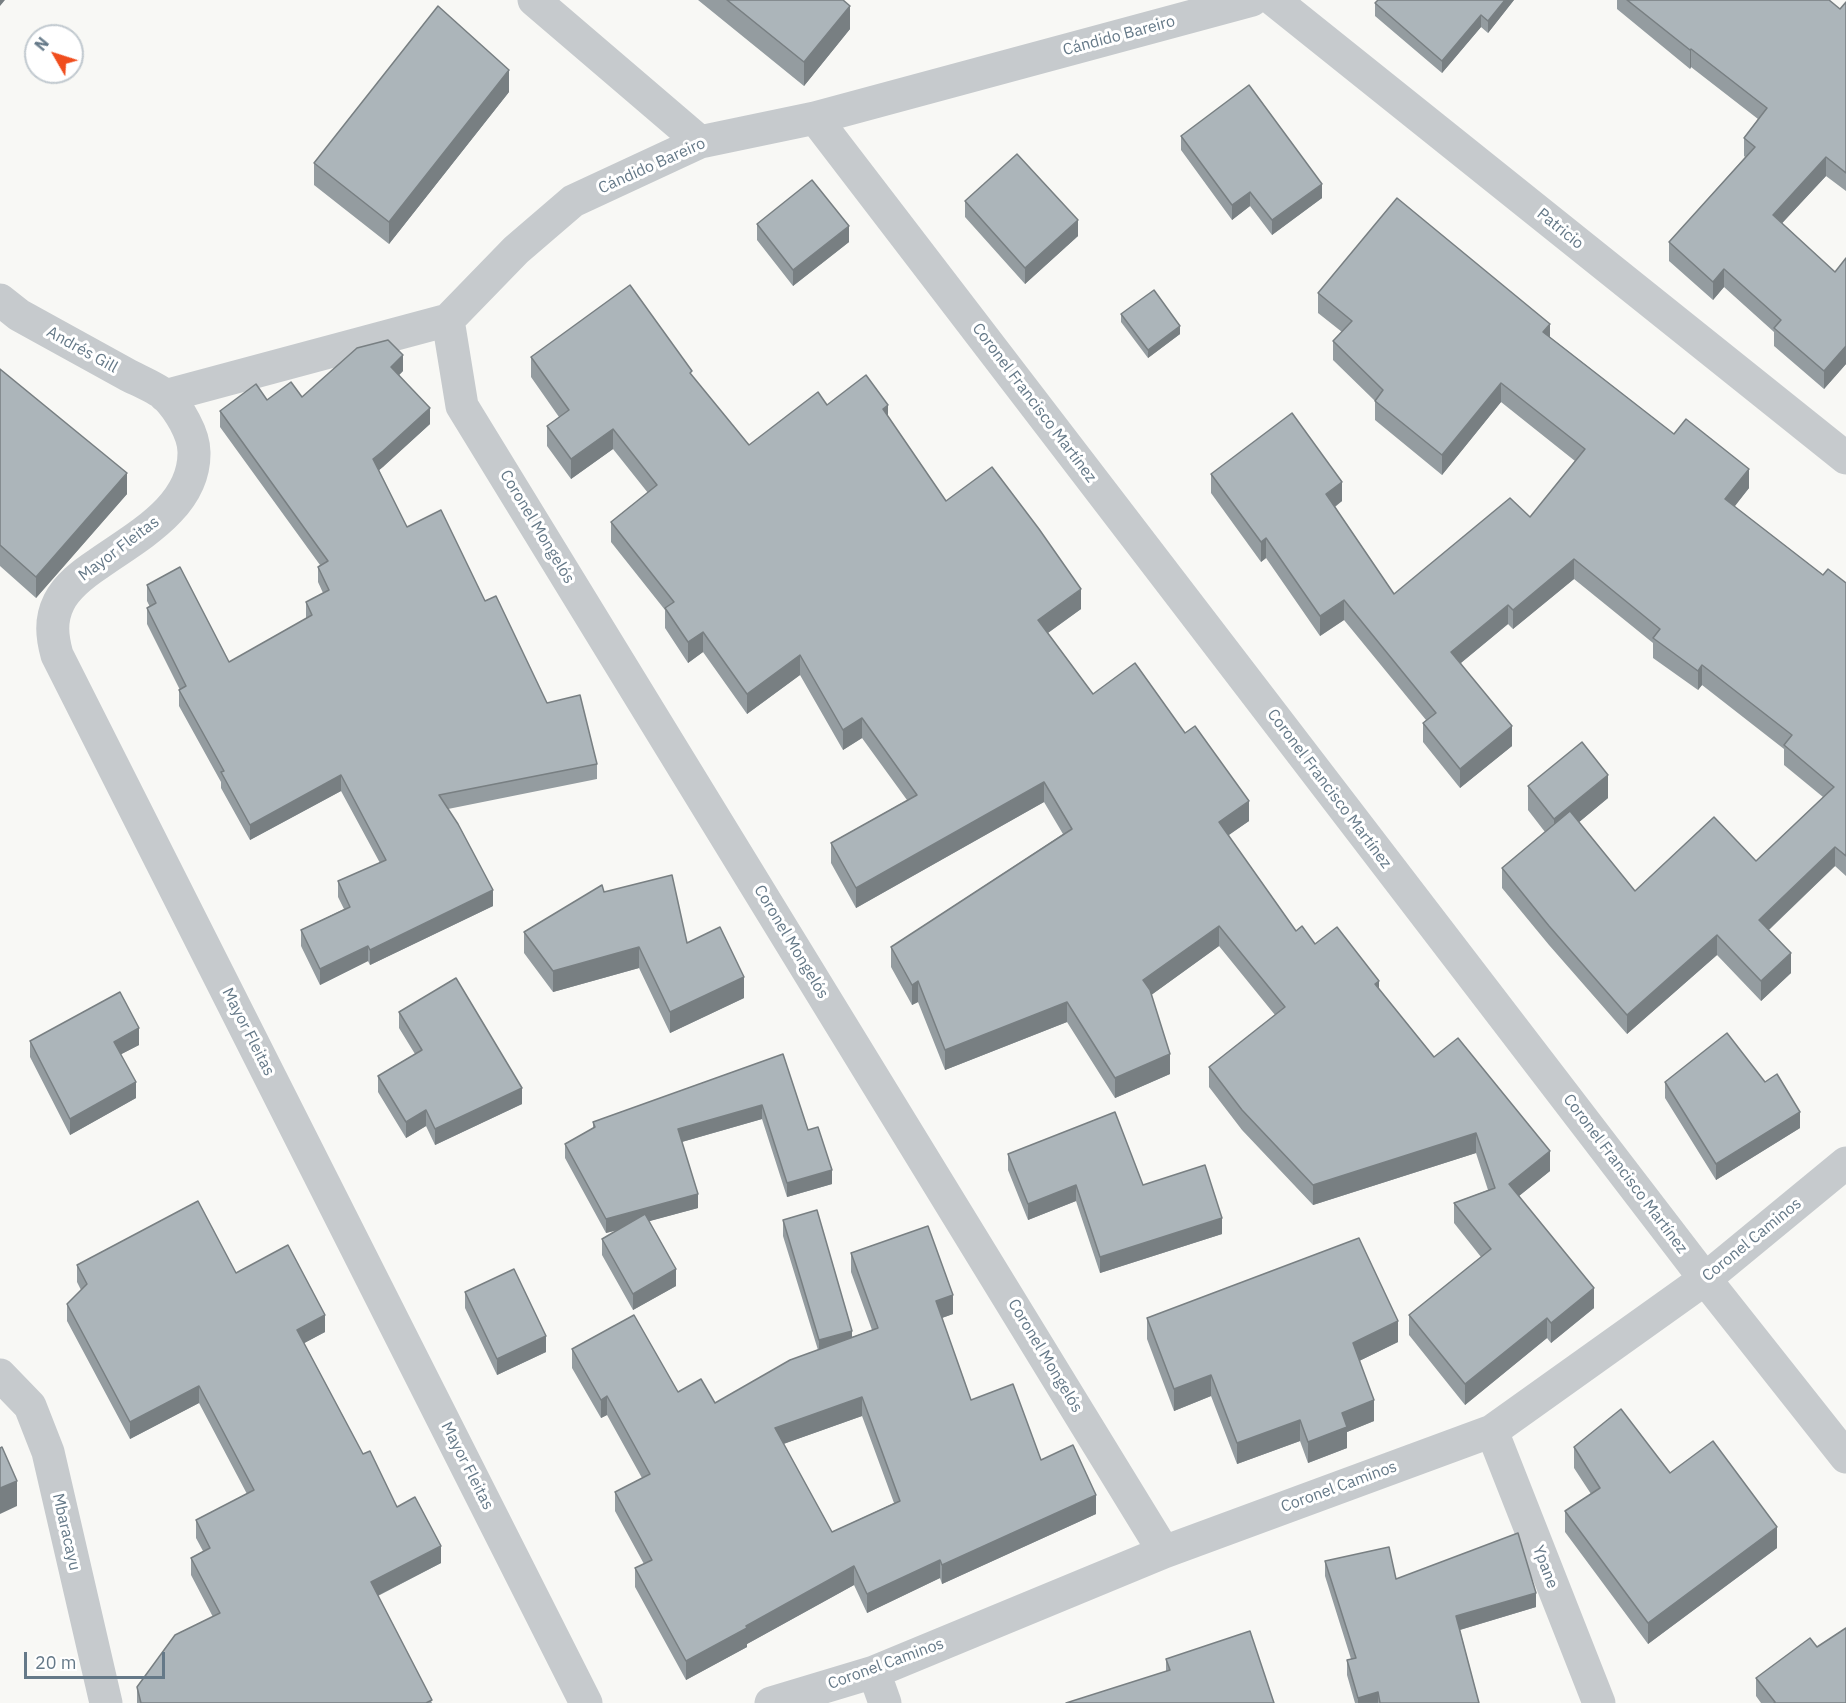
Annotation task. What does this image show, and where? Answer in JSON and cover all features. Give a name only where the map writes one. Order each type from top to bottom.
[{"type":"street","points":[[534,0],[700,142]]},
{"type":"street","name":"Cándido Bareiro","points":[[448,320],[516,250],[573,201],[700,142],[815,118],[1252,0]]},
{"type":"street","name":"Patricio","points":[[1274,0],[1846,458]]},
{"type":"street","name":"Coronel Francisco Martínez","points":[[815,118],[1705,1279],[1846,1457]]},
{"type":"street","name":"Andrés Gill","points":[[0,300],[18,315],[165,396]]},
{"type":"street","points":[[165,396],[448,320]]},
{"type":"street","name":"Coronel Mongelós","points":[[448,320],[462,406],[1164,1552]]},
{"type":"street","name":"Mayor Fleitas","points":[[165,396],[186,424],[194,444],[194,462],[187,482],[177,502],[152,525],[71,585],[59,601],[53,619],[52,636],[57,655],[586,1703]]},
{"type":"street","name":"Coronel Caminos","points":[[771,1703],[874,1672],[1164,1552],[1492,1431],[1705,1279],[1846,1162]]},
{"type":"street","name":"Mbaracayu","points":[[0,1375],[30,1406],[48,1452],[106,1703]]},
{"type":"street","name":"Ypane","points":[[1492,1431],[1599,1703]]},
{"type":"street","points":[[874,1672],[885,1703]]},
{"type":"building","points":[[727,0],[843,0],[850,6],[804,62]]},
{"type":"building","points":[[1378,0],[1505,0],[1488,21],[1481,15],[1442,61],[1375,3]]},
{"type":"building","points":[[1627,0],[1829,0],[1840,9],[1846,2],[1846,173],[1826,157],[1773,215],[1835,272],[1846,258],[1846,346],[1824,371],[1774,328],[1781,320],[1724,269],[1713,282],[1669,242],[1755,147],[1744,138],[1767,108]]},
{"type":"building","points":[[438,6],[509,70],[389,222],[314,163]]},
{"type":"building","points":[[1249,85],[1322,184],[1272,220],[1250,192],[1232,205],[1181,136]]},
{"type":"building","points":[[1017,154],[1078,220],[1025,268],[965,201]]},
{"type":"building","points":[[812,180],[849,226],[793,270],[757,224]]},
{"type":"building","points":[[1397,198],[1550,324],[1543,332],[1674,434],[1686,419],[1749,469],[1725,499],[1823,575],[1828,569],[1846,583],[1846,856],[1835,847],[1759,920],[1791,953],[1761,981],[1717,935],[1627,1015],[1502,868],[1570,811],[1635,891],[1714,817],[1756,861],[1834,787],[1784,745],[1792,735],[1702,665],[1698,671],[1653,638],[1660,629],[1574,559],[1513,610],[1508,605],[1451,652],[1512,726],[1460,769],[1423,723],[1436,713],[1344,600],[1320,616],[1266,538],[1261,542],[1211,474],[1292,413],[1342,482],[1326,494],[1394,594],[1510,498],[1530,517],[1585,449],[1501,383],[1442,455],[1375,401],[1383,390],[1333,341],[1352,321],[1318,293]]},
{"type":"building","points":[[630,285],[692,371],[690,373],[749,445],[818,392],[827,405],[866,375],[888,405],[883,409],[946,501],[992,467],[1081,589],[1038,620],[1093,694],[1135,663],[1185,733],[1195,726],[1249,801],[1219,822],[1296,931],[1302,926],[1315,944],[1337,927],[1379,981],[1375,984],[1434,1057],[1458,1038],[1550,1151],[1509,1184],[1594,1288],[1551,1323],[1547,1318],[1465,1384],[1409,1315],[1491,1249],[1454,1203],[1495,1188],[1476,1133],[1313,1185],[1242,1110],[1209,1067],[1285,1007],[1219,926],[1143,980],[1150,990],[1170,1054],[1115,1078],[1067,1002],[945,1050],[918,981],[912,985],[891,947],[1072,829],[1044,782],[856,888],[831,843],[917,795],[862,718],[843,730],[800,655],[747,694],[703,632],[688,642],[665,608],[674,602],[611,522],[657,485],[613,429],[571,459],[547,426],[569,410],[531,357]]},
{"type":"building","points":[[1154,290],[1180,326],[1148,350],[1121,314]]},
{"type":"building","points":[[388,340],[403,355],[391,367],[430,408],[373,459],[407,527],[441,510],[485,601],[496,596],[547,703],[580,695],[597,764],[439,795],[458,824],[493,890],[370,950],[368,946],[320,969],[301,930],[350,907],[338,881],[386,860],[341,775],[250,825],[221,772],[224,771],[179,690],[186,686],[147,608],[156,603],[147,585],[180,567],[229,662],[312,615],[306,602],[329,590],[318,567],[328,561],[220,411],[256,384],[267,400],[291,382],[302,397],[357,348]]},
{"type":"building","points":[[0,369],[127,473],[36,577],[0,545]]},
{"type":"building","points":[[1582,742],[1608,775],[1554,819],[1528,786]]},
{"type":"building","points":[[672,875],[687,943],[720,927],[744,977],[670,1012],[639,947],[553,971],[524,932],[602,885],[604,892]]},
{"type":"building","points":[[456,978],[522,1088],[435,1129],[426,1110],[406,1122],[378,1076],[422,1050],[399,1012]]},
{"type":"building","points":[[120,992],[139,1028],[114,1042],[136,1082],[70,1119],[30,1041]]},
{"type":"building","points":[[1727,1033],[1765,1082],[1777,1074],[1800,1112],[1716,1164],[1665,1082]]},
{"type":"building","points":[[783,1054],[808,1130],[818,1127],[832,1170],[787,1183],[762,1105],[678,1129],[698,1194],[606,1219],[565,1144],[595,1127],[593,1122]]},
{"type":"building","points":[[1115,1112],[1143,1185],[1205,1165],[1222,1218],[1100,1257],[1076,1185],[1028,1204],[1008,1154]]},
{"type":"building","points":[[198,1201],[236,1273],[288,1245],[325,1315],[297,1330],[363,1454],[370,1451],[397,1507],[415,1497],[441,1546],[371,1582],[432,1700],[426,1703],[141,1703],[137,1687],[175,1635],[220,1613],[191,1558],[210,1548],[196,1520],[254,1490],[199,1386],[130,1422],[67,1304],[87,1284],[77,1265]]},
{"type":"building","points":[[817,1210],[852,1331],[819,1340],[783,1220]]},
{"type":"building","points":[[645,1214],[676,1269],[633,1294],[602,1239]]},
{"type":"building","points":[[928,1226],[953,1295],[936,1301],[971,1400],[1013,1384],[1041,1460],[1073,1445],[1096,1495],[942,1565],[940,1560],[867,1594],[854,1566],[686,1661],[635,1568],[652,1560],[615,1492],[650,1474],[607,1396],[601,1400],[572,1349],[634,1315],[678,1392],[701,1379],[715,1403],[790,1360],[878,1328],[851,1253]],"holes":[[[862,1397],[900,1501],[832,1532],[775,1428]]]},
{"type":"building","points":[[1359,1238],[1398,1321],[1353,1343],[1374,1400],[1342,1413],[1347,1427],[1308,1442],[1300,1420],[1237,1443],[1211,1375],[1174,1389],[1147,1318]]},
{"type":"building","points":[[514,1269],[546,1336],[497,1359],[465,1292]]},
{"type":"building","points":[[1621,1409],[1670,1473],[1713,1441],[1777,1527],[1648,1623],[1565,1511],[1600,1488],[1574,1447]]},
{"type":"building","points":[[2,1447],[17,1481],[0,1488],[0,1448]]},
{"type":"building","points":[[1518,1533],[1536,1593],[1456,1616],[1479,1703],[1380,1703],[1378,1692],[1358,1698],[1347,1660],[1356,1658],[1325,1561],[1389,1547],[1396,1579]]},
{"type":"building","points":[[1846,1628],[1846,1703],[1774,1703],[1756,1678],[1810,1638],[1817,1647]]},
{"type":"building","points":[[1250,1631],[1274,1703],[1066,1703],[1170,1670],[1166,1659]]}]
